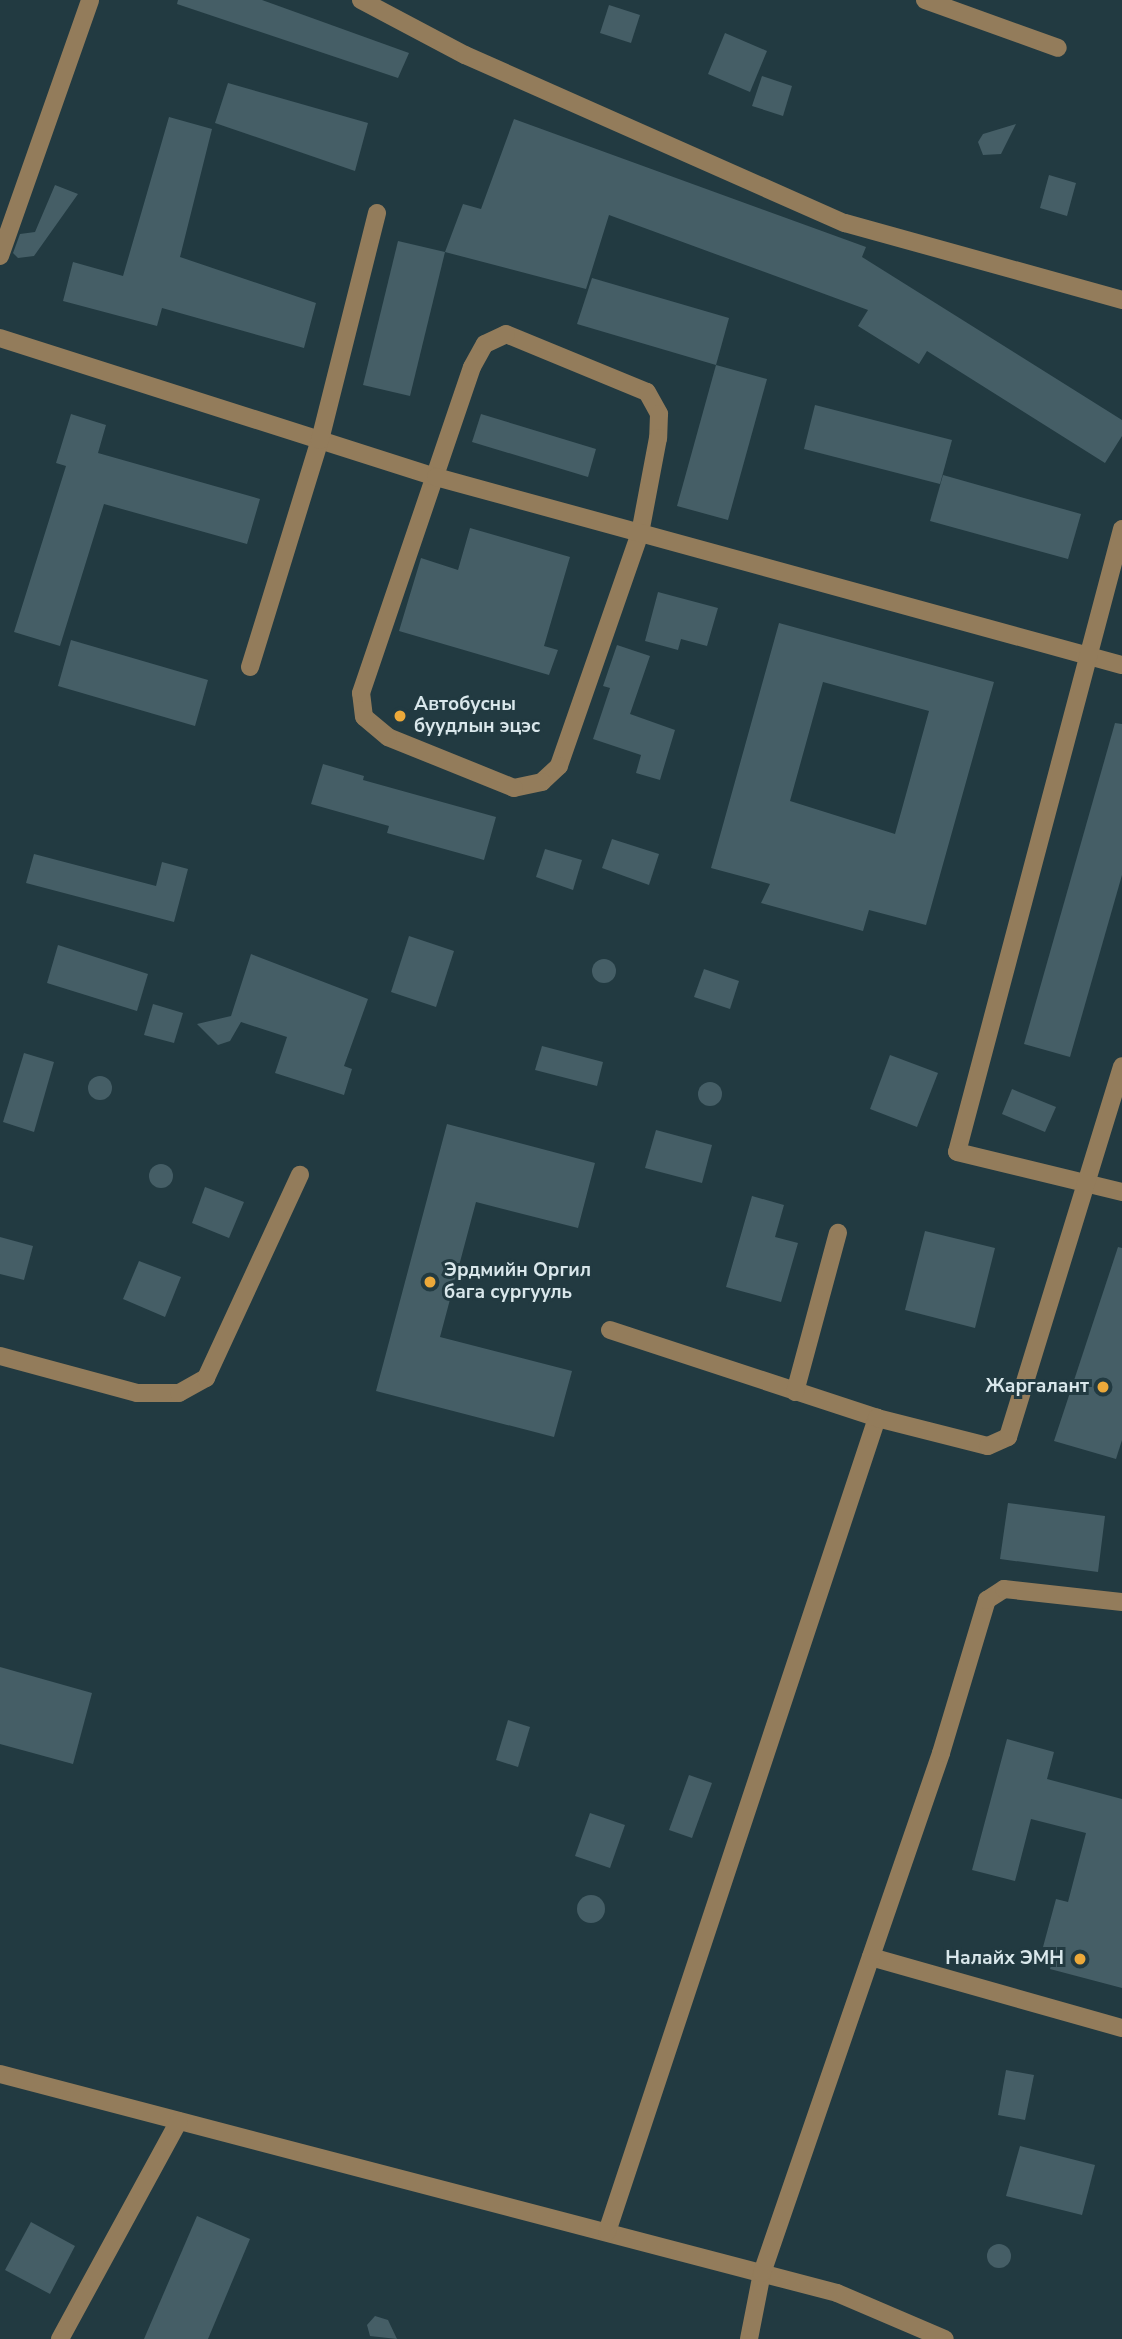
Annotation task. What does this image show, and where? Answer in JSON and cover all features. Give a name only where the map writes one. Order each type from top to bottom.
[{"type":"street","points":[[0,256],[90,0]]},
{"type":"street","points":[[361,0],[465,55],[845,223],[1122,300]]},
{"type":"street","points":[[925,0],[1058,48]]},
{"type":"street","points":[[250,667],[320,440],[377,214]]},
{"type":"street","points":[[506,334],[647,391],[659,414],[659,438],[640,533],[559,766],[542,782],[514,788],[388,737],[364,717],[361,693],[436,477],[472,366],[485,344],[506,334]]},
{"type":"street","points":[[0,338],[436,477],[1122,665]]},
{"type":"street","points":[[1122,529],[957,1152],[1122,1192]]},
{"type":"street","points":[[610,1330],[877,1418],[988,1446],[1008,1437],[1122,1066]]},
{"type":"street","points":[[0,1356],[137,1393],[179,1393],[206,1378],[300,1175]]},
{"type":"street","points":[[795,1392],[838,1233]]},
{"type":"street","points":[[607,2232],[877,1418]]},
{"type":"street","points":[[749,2339],[762,2273],[871,1957],[986,1600],[1004,1589],[1122,1602]]},
{"type":"street","points":[[871,1957],[1122,2028]]},
{"type":"street","points":[[0,2074],[837,2293],[945,2339]]},
{"type":"street","points":[[60,2339],[178,2120]]},
{"type":"building","points":[[178,0],[262,0],[409,53],[398,78],[177,4]]},
{"type":"building","points":[[609,5],[640,15],[631,43],[600,33]]},
{"type":"building","points":[[725,33],[767,51],[750,92],[708,74]]},
{"type":"building","points":[[762,76],[792,86],[783,116],[752,106]]},
{"type":"building","points":[[228,83],[368,123],[355,171],[215,123]]},
{"type":"building","points":[[169,117],[212,129],[180,257],[316,303],[304,348],[162,308],[157,326],[63,301],[73,262],[123,276]]},
{"type":"building","points":[[514,119],[866,247],[862,257],[1122,420],[1122,436],[1105,463],[927,351],[919,364],[858,326],[868,310],[609,215],[586,289],[445,252],[463,204],[481,209]]},
{"type":"building","points":[[1016,124],[1001,154],[983,155],[978,142],[983,134]]},
{"type":"building","points":[[1049,175],[1076,183],[1067,216],[1040,208]]},
{"type":"building","points":[[55,185],[78,194],[34,256],[18,258],[13,253],[20,234],[35,232]]},
{"type":"building","points":[[398,241],[445,252],[410,396],[363,385]]},
{"type":"building","points":[[592,278],[729,318],[716,365],[577,324]]},
{"type":"building","points":[[716,365],[767,379],[728,520],[677,506]]},
{"type":"building","points":[[815,405],[952,440],[940,484],[804,449]]},
{"type":"building","points":[[71,414],[106,425],[98,453],[260,499],[247,544],[104,504],[60,646],[14,632],[66,466],[56,463]]},
{"type":"building","points":[[481,414],[596,449],[588,477],[472,442]]},
{"type":"building","points":[[943,475],[1081,514],[1068,559],[930,521]]},
{"type":"building","points":[[470,528],[570,557],[544,646],[558,650],[549,675],[399,631],[421,558],[458,570]]},
{"type":"building","points":[[658,592],[718,608],[707,646],[681,639],[678,650],[645,641]]},
{"type":"building","points":[[779,623],[994,682],[926,925],[869,910],[863,931],[761,903],[770,884],[711,868]],"holes":[[[823,682],[929,711],[895,834],[790,801]]]},
{"type":"building","points":[[71,640],[208,680],[195,726],[58,686]]},
{"type":"building","points":[[617,645],[650,656],[630,714],[675,730],[660,780],[636,773],[641,755],[593,739],[610,688],[603,686]]},
{"type":"building","points":[[1115,723],[1122,724],[1122,875],[1070,1057],[1024,1044]]},
{"type":"building","points":[[323,764],[364,776],[363,780],[496,817],[484,860],[387,833],[389,826],[311,804]]},
{"type":"building","points":[[612,839],[659,854],[649,885],[602,868]]},
{"type":"building","points":[[545,849],[582,860],[573,890],[536,877]]},
{"type":"building","points":[[34,854],[156,886],[162,862],[188,869],[174,922],[26,883]]},
{"type":"building","points":[[409,936],[454,951],[436,1007],[391,992]]},
{"type":"building","points":[[58,945],[148,974],[137,1011],[47,983]]},
{"type":"building","points":[[251,954],[368,999],[344,1066],[352,1069],[344,1095],[275,1073],[287,1037],[241,1022],[230,1041],[218,1045],[197,1024],[231,1016]]},
{"type":"building","points":[[604,959],[615,966],[616,971],[609,982],[604,983],[593,976],[592,971],[599,960]]},
{"type":"building","points":[[704,969],[739,981],[730,1009],[694,997]]},
{"type":"building","points":[[153,1004],[183,1013],[174,1043],[144,1035]]},
{"type":"building","points":[[542,1046],[603,1062],[597,1086],[535,1070]]},
{"type":"building","points":[[24,1053],[54,1062],[34,1132],[3,1122]]},
{"type":"building","points":[[890,1055],[938,1073],[917,1127],[870,1109]]},
{"type":"building","points":[[100,1076],[109,1079],[112,1088],[109,1097],[100,1100],[91,1097],[88,1088],[91,1079]]},
{"type":"building","points":[[710,1082],[718,1086],[722,1094],[718,1102],[710,1106],[702,1102],[698,1094],[702,1086]]},
{"type":"building","points":[[1012,1089],[1056,1107],[1045,1132],[1002,1114]]},
{"type":"building","name":"Эрдмийн Оргил бага сургууль","points":[[447,1124],[595,1163],[578,1228],[476,1202],[440,1337],[572,1371],[554,1437],[376,1391]]},
{"type":"building","points":[[656,1130],[712,1145],[702,1183],[645,1168]]},
{"type":"building","points":[[161,1164],[172,1171],[173,1176],[166,1187],[161,1188],[150,1181],[149,1176],[156,1165]]},
{"type":"building","points":[[205,1187],[244,1202],[229,1238],[192,1223]]},
{"type":"building","points":[[752,1196],[784,1205],[775,1237],[798,1243],[781,1302],[726,1287]]},
{"type":"building","points":[[925,1231],[995,1248],[975,1328],[905,1310]]},
{"type":"building","points":[[0,1237],[33,1246],[24,1280],[0,1274]]},
{"type":"building","points":[[1118,1247],[1122,1248],[1122,1440],[1116,1459],[1054,1441]]},
{"type":"building","points":[[139,1261],[181,1277],[165,1317],[123,1299]]},
{"type":"building","points":[[1008,1503],[1105,1516],[1098,1572],[1000,1559]]},
{"type":"building","points":[[0,1667],[92,1693],[73,1764],[0,1744]]},
{"type":"building","points":[[508,1720],[530,1727],[518,1767],[496,1760]]},
{"type":"building","points":[[1007,1739],[1054,1752],[1047,1779],[1122,1799],[1122,1988],[1050,1969],[1055,1950],[1043,1947],[1056,1899],[1068,1902],[1086,1833],[1031,1819],[1015,1881],[972,1870]]},
{"type":"building","points":[[689,1775],[712,1783],[692,1838],[669,1830]]},
{"type":"building","points":[[590,1813],[625,1825],[610,1868],[575,1856]]},
{"type":"building","points":[[591,1895],[601,1899],[605,1909],[601,1919],[591,1923],[581,1919],[577,1909],[581,1899]]},
{"type":"building","points":[[1006,2070],[1034,2075],[1025,2120],[998,2115]]},
{"type":"building","points":[[1020,2146],[1095,2165],[1082,2215],[1006,2196]]},
{"type":"building","points":[[197,2216],[250,2239],[208,2339],[144,2339]]},
{"type":"building","points":[[31,2222],[75,2246],[50,2294],[5,2270]]},
{"type":"building","points":[[999,2244],[1010,2251],[1011,2256],[1004,2267],[999,2268],[988,2261],[987,2256],[994,2245]]},
{"type":"building","points":[[375,2316],[388,2320],[397,2339],[370,2336],[367,2325]]},
{"type":"place","name":"Автобусны буудлын эцэс","points":[[400,716]]},
{"type":"place","name":"Эрдмийн Оргил бага сургууль","points":[[430,1282]]},
{"type":"place","name":"Жаргалант","points":[[1103,1387]]},
{"type":"place","name":"Налайх ЭМН","points":[[1080,1959]]}]
